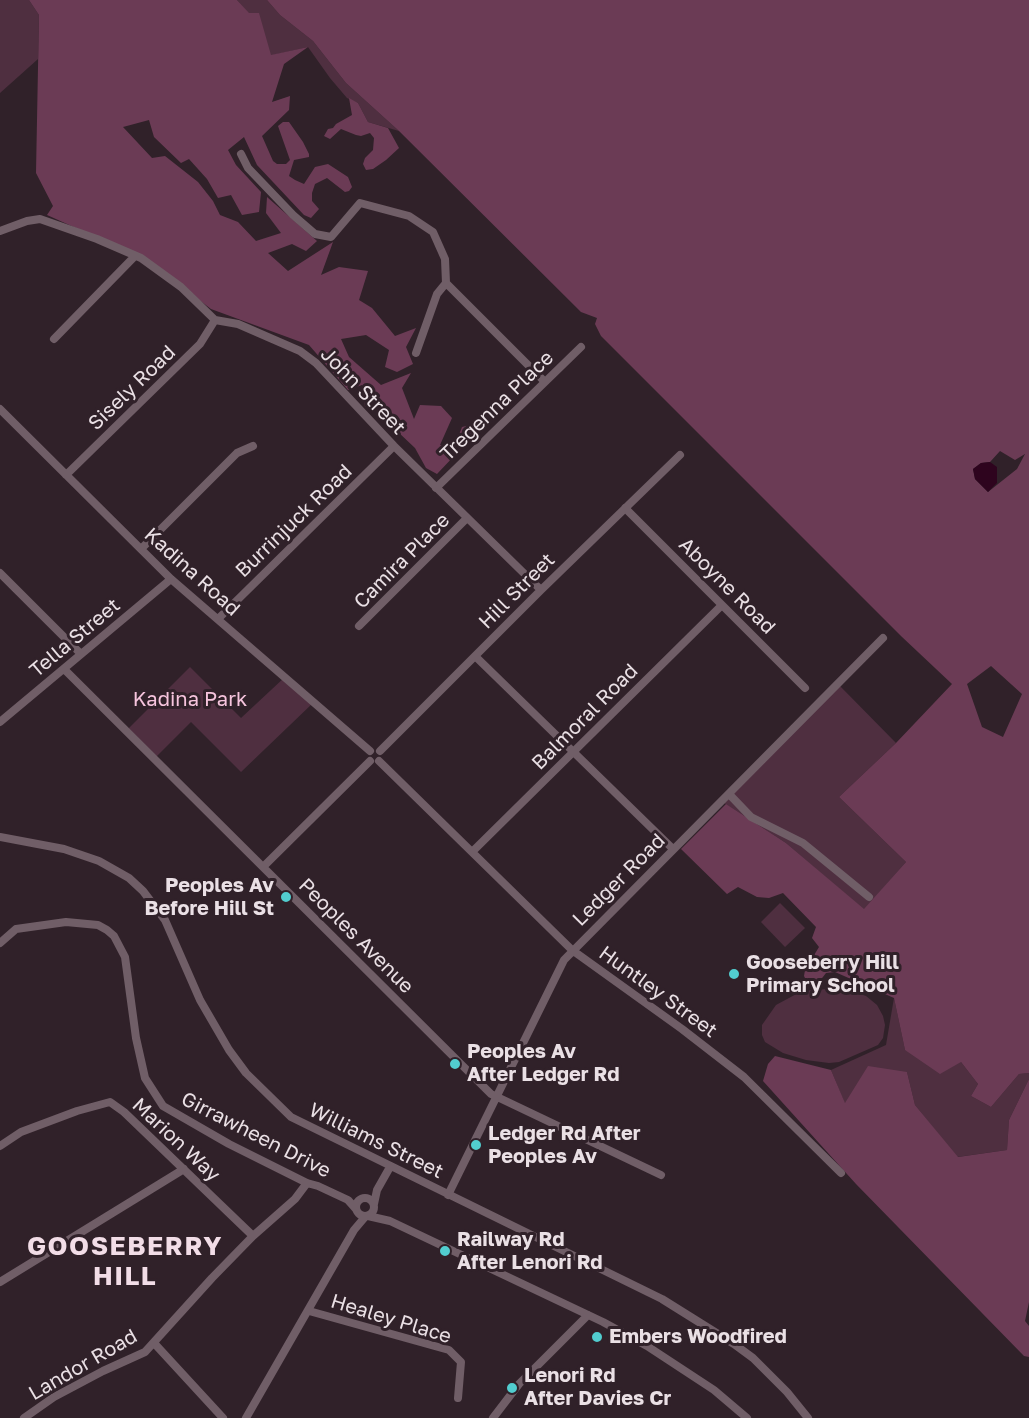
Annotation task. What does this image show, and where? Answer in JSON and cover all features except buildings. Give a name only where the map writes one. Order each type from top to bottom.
[{"type":"street","points":[[241,154],[248,168],[293,215],[315,234],[331,237],[360,202],[409,216],[434,232],[446,259],[446,283],[437,294],[416,353]]},
{"type":"street","points":[[0,231],[27,220],[45,220],[135,256],[181,287],[215,320]]},
{"type":"street","points":[[54,339],[135,256]]},
{"type":"street","points":[[446,283],[545,382]]},
{"type":"street","name":"John Street","points":[[215,320],[238,324],[300,351],[316,363],[394,446],[540,590]]},
{"type":"street","name":"Sisely Road","points":[[66,475],[200,344],[215,320]]},
{"type":"street","name":"Tregenna Place","points":[[436,488],[580,347]]},
{"type":"street","name":"Kadina Road","points":[[2,413],[171,579],[370,752]]},
{"type":"street","points":[[141,549],[237,453],[253,446]]},
{"type":"street","name":"Burrinjuck Road","points":[[218,619],[394,446]]},
{"type":"street","name":"Hill Street","points":[[380,752],[540,590],[681,455]]},
{"type":"street","name":"Aboyne Road","points":[[625,508],[805,688]]},
{"type":"street","name":"Camira Place","points":[[359,626],[467,518]]},
{"type":"street","points":[[0,573],[81,654]]},
{"type":"street","name":"Tella Street","points":[[0,722],[171,579]]},
{"type":"street","name":"Balmoral Road","points":[[472,852],[722,605]]},
{"type":"street","name":"Ledger Road","points":[[448,1195],[564,960],[883,638]]},
{"type":"street","points":[[475,656],[673,849]]},
{"type":"street","name":"Peoples Avenue","points":[[64,669],[491,1094],[661,1175]]},
{"type":"street","points":[[375,749],[380,752],[379,761],[374,763],[370,761],[368,756],[370,752],[375,749]]},
{"type":"street","points":[[263,867],[370,761]]},
{"type":"street","name":"Huntley Street","points":[[379,761],[572,950],[744,1077],[841,1173]]},
{"type":"street","points":[[729,794],[751,816],[803,843],[868,897]]},
{"type":"street","name":"Williams Street","points":[[0,837],[82,854],[129,878],[143,891],[165,920],[207,1012],[229,1050],[246,1073],[291,1117],[662,1299],[753,1358],[787,1392],[808,1418]]},
{"type":"street","name":"Girrawheen Drive","points":[[0,943],[16,929],[66,922],[98,925],[106,930],[114,936],[125,957],[136,1038],[145,1078],[163,1106],[230,1144],[307,1183],[359,1204]]},
{"type":"street","name":"Marion Way","points":[[0,1146],[21,1132],[77,1111],[110,1102],[124,1112],[253,1236]]},
{"type":"street","points":[[246,1418],[354,1230],[372,1214],[377,1190],[390,1167]]},
{"type":"street","points":[[0,1282],[184,1169]]},
{"type":"street","name":"Landor Road","points":[[24,1418],[54,1397],[145,1352],[253,1236],[294,1199],[307,1183]]},
{"type":"street","points":[[354,1230],[359,1204],[377,1190]]},
{"type":"street","points":[[359,1204],[369,1199],[390,1221]]},
{"type":"street","points":[[359,1204],[359,1215],[390,1221],[611,1326],[714,1390],[747,1418]]},
{"type":"street","name":"Healey Place","points":[[309,1311],[449,1350],[461,1362],[458,1398]]},
{"type":"street","points":[[493,1418],[519,1384],[570,1331],[579,1311]]},
{"type":"street","points":[[570,1331],[574,1330],[588,1315]]},
{"type":"street","points":[[154,1343],[223,1418]]},
{"type":"green space","points":[[0,0],[29,0],[39,15],[38,59],[0,93]]},
{"type":"green space","points":[[237,0],[267,0],[280,15],[313,41],[346,83],[399,131],[368,122],[358,103],[347,98],[308,47],[269,56],[249,14]]},
{"type":"green space","name":"Kadina Park","points":[[190,667],[241,718],[285,677],[314,702],[241,772],[191,722],[154,759],[126,731]]},
{"type":"green space","points":[[838,684],[896,743],[839,797],[906,862],[864,910],[786,843],[721,801]]},
{"type":"green space","points":[[780,903],[805,928],[785,947],[761,922]]},
{"type":"green space","points":[[842,988],[866,996],[877,1005],[885,1025],[883,1038],[878,1045],[839,1062],[829,1063],[806,1060],[783,1053],[765,1042],[762,1025],[776,1005],[802,991]]},
{"type":"green space","points":[[894,998],[905,1050],[961,1062],[978,1084],[971,1096],[991,1107],[1019,1074],[1029,1073],[1029,1079],[1009,1120],[1007,1150],[957,1157],[915,1105],[907,1072],[845,1104],[831,1070],[886,1045]]},
{"type":"shaded area","points":[[29,0],[237,0],[249,13],[259,13],[271,55],[308,47],[284,64],[272,102],[290,96],[289,110],[262,136],[273,161],[277,164],[286,164],[290,160],[278,126],[283,122],[289,122],[309,154],[309,157],[294,160],[289,176],[295,180],[304,184],[315,167],[328,164],[348,177],[352,187],[345,192],[327,178],[315,184],[312,201],[319,209],[311,218],[304,215],[257,165],[244,137],[228,150],[236,165],[261,192],[259,212],[242,215],[231,195],[218,198],[207,179],[189,159],[181,163],[154,137],[149,120],[123,127],[152,158],[165,156],[198,182],[213,201],[220,215],[238,222],[256,241],[281,233],[266,213],[267,197],[317,241],[306,251],[292,244],[268,253],[288,271],[333,242],[321,275],[339,267],[368,271],[359,300],[372,308],[395,336],[416,328],[406,347],[413,364],[397,372],[385,367],[389,350],[366,335],[341,339],[349,357],[381,385],[411,373],[402,388],[414,419],[420,405],[441,406],[452,418],[440,445],[455,445],[462,427],[475,424],[473,436],[437,474],[426,468],[415,448],[397,431],[388,407],[365,407],[362,385],[348,390],[309,345],[211,309],[145,259],[47,215],[53,206],[36,173],[39,15]]},
{"type":"shaded area","points":[[267,0],[1029,0],[1029,1073],[1019,1074],[991,1107],[971,1096],[978,1084],[961,1062],[940,1074],[905,1050],[894,998],[835,972],[826,973],[815,984],[806,980],[805,970],[819,947],[812,938],[816,927],[783,893],[769,898],[757,897],[738,887],[727,894],[681,849],[726,804],[786,843],[864,909],[906,862],[839,797],[896,743],[952,684],[901,636],[601,336],[595,324],[597,318],[581,312],[399,131],[346,83],[313,41],[280,15]],"holes":[[[1000,451],[1015,460],[1025,454],[1017,469],[988,492],[975,479],[973,469],[981,463],[990,462]],[[991,666],[1022,694],[1003,737],[982,727],[967,684]]]},
{"type":"shaded area","points":[[349,98],[358,103],[368,122],[388,128],[399,148],[373,169],[366,170],[363,164],[365,158],[373,150],[374,138],[370,133],[361,136],[341,129],[330,139],[324,136],[328,129],[352,115]]},
{"type":"shaded area","points":[[990,462],[997,467],[997,483],[988,492],[975,479],[973,469],[981,463]]},
{"type":"shaded area","points":[[775,1056],[831,1070],[845,1103],[868,1066],[907,1072],[915,1105],[958,1157],[1007,1150],[1009,1120],[1029,1079],[1029,1302],[1025,1321],[1029,1326],[1029,1357],[1024,1356],[856,1184],[763,1081],[768,1064]]},
{"type":"place","name":"Peoples Av Before Hill St","points":[[286,897]]},
{"type":"place","name":"Gooseberry Hill Primary School","points":[[734,974]]},
{"type":"place","name":"Peoples Av After Ledger Rd","points":[[455,1064]]},
{"type":"place","name":"Ledger Rd After Peoples Av","points":[[476,1145]]},
{"type":"place","name":"Railway Rd After Lenori Rd","points":[[445,1251]]},
{"type":"place","name":"Embers Woodfired","points":[[597,1337]]},
{"type":"place","name":"Lenori Rd After Davies Cr","points":[[512,1388]]},
{"type":"district","name":"GOOSEBERRY HILL","points":[[125,1262]]}]
